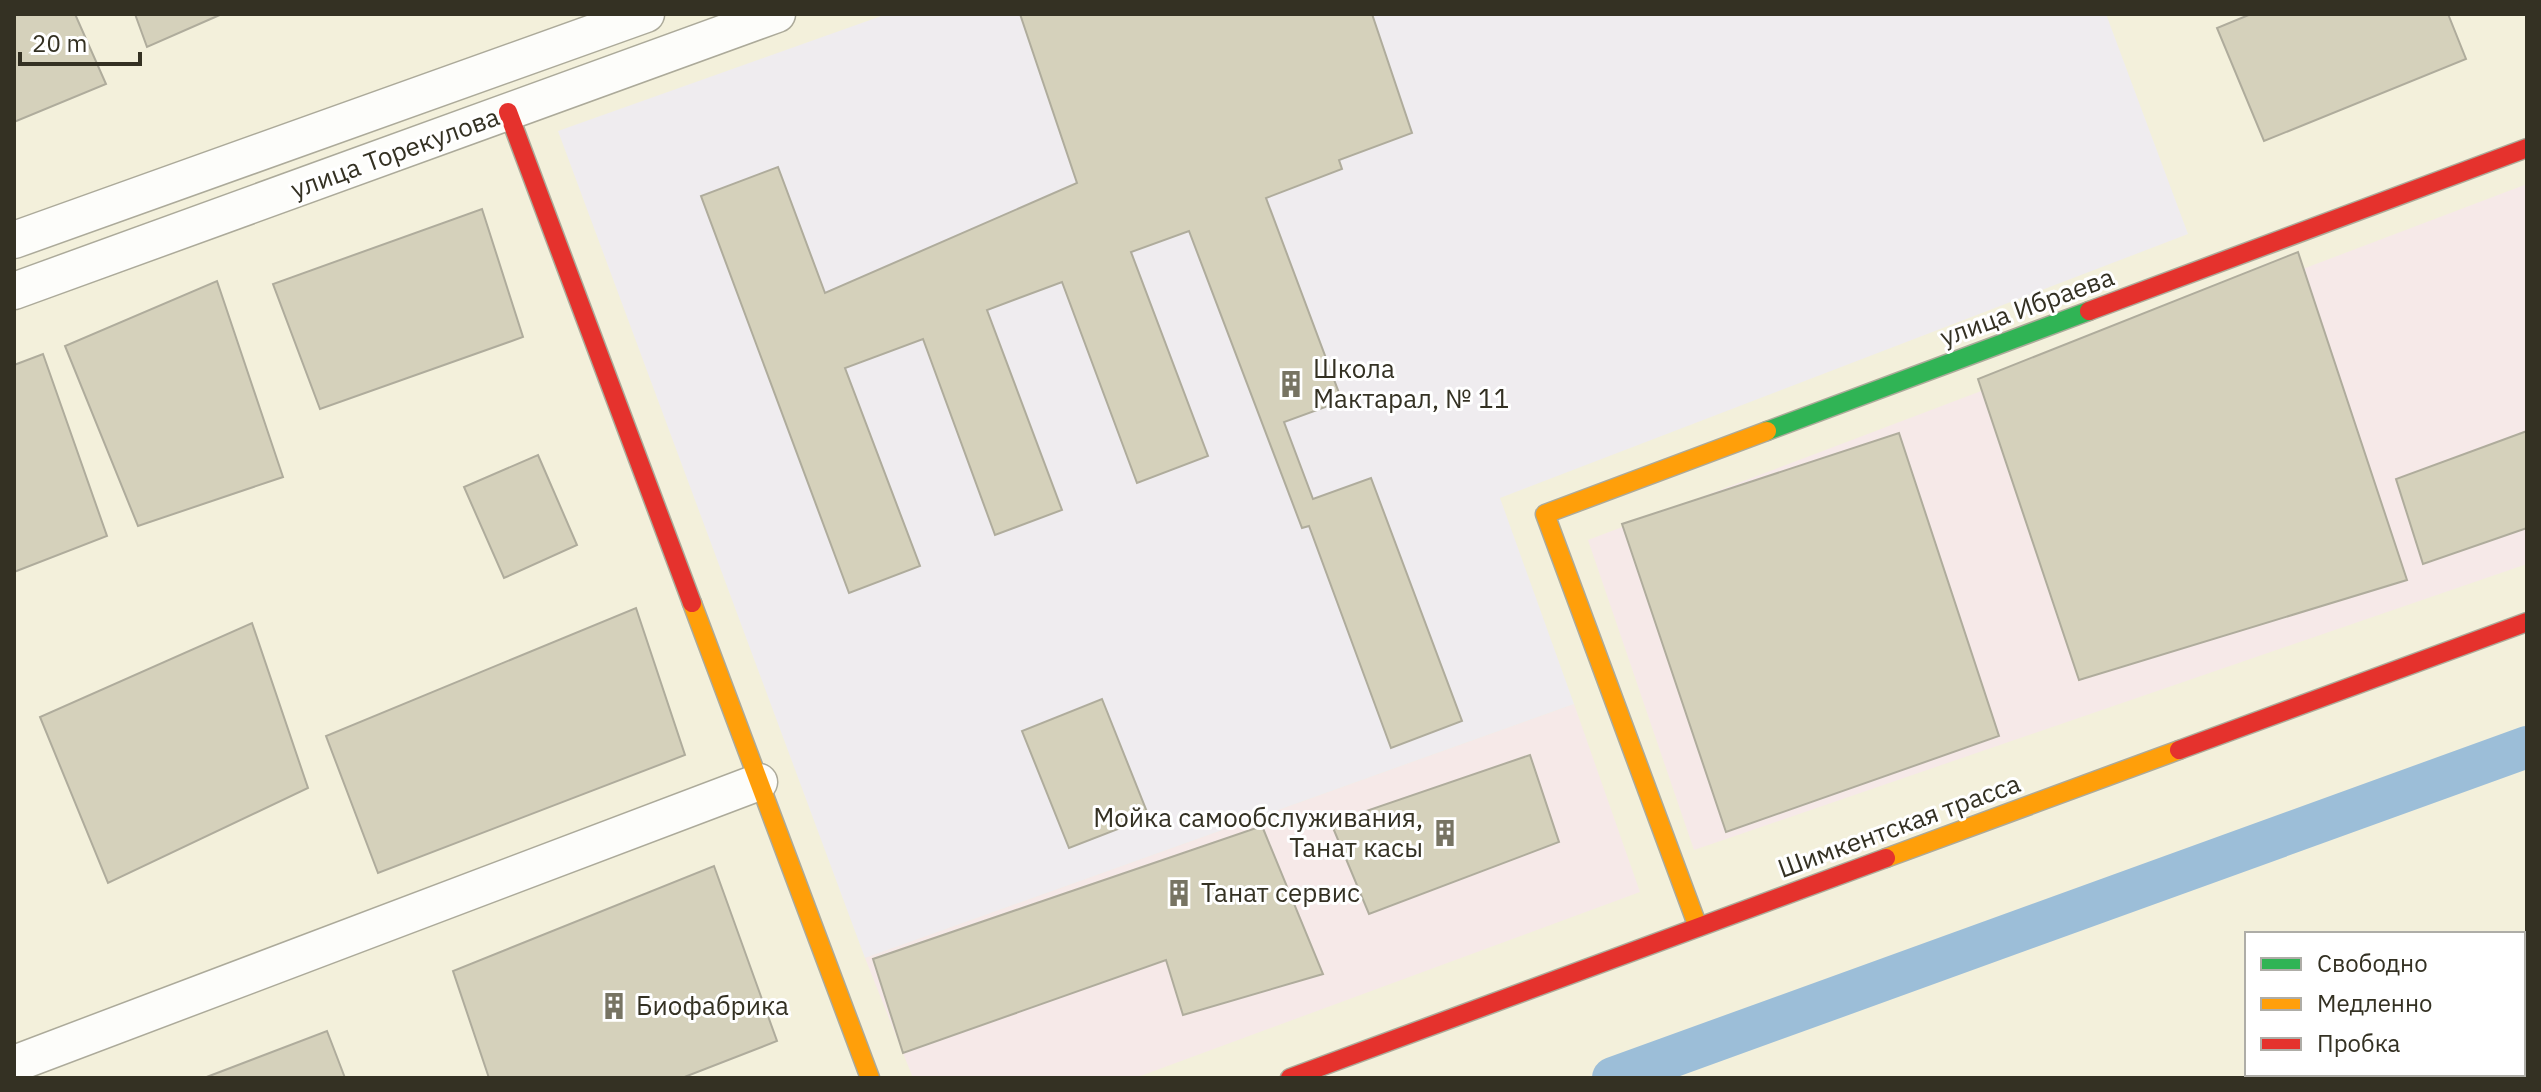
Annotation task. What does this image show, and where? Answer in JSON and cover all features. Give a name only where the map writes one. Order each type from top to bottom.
[{"type":"street","name":"улица Торекулова","points":[[14,240],[646,14]]},
{"type":"street","name":"улица Торекулова","points":[[14,291],[777,14]]},
{"type":"street","points":[[508,112],[870,1078]]},
{"type":"street","name":"улица Ибраева","points":[[1698,927],[1545,514],[2527,148]]},
{"type":"street","name":"Шимкентская трасса","points":[[1290,1078],[2527,622]]},
{"type":"street","points":[[14,1064],[759,782]]},
{"type":"shaded area","points":[[887,14],[2106,14],[2188,234],[1500,498],[1574,704],[865,958],[558,131]]},
{"type":"shaded area","points":[[2527,184],[2527,564],[1694,850],[1588,540]]},
{"type":"shaded area","points":[[1574,704],[1640,892],[1135,1078],[913,1078],[865,958]]},
{"type":"building","points":[[14,14],[75,14],[106,84],[14,122]]},
{"type":"building","points":[[135,14],[222,14],[147,47]]},
{"type":"building","name":"Школа Мактарал, № 11","points":[[1020,14],[1372,14],[1412,133],[1339,160],[1342,169],[1266,198],[1342,401],[1284,422],[1313,499],[1371,478],[1462,721],[1391,748],[1309,526],[1302,528],[1189,231],[1131,252],[1208,456],[1137,483],[1062,282],[987,310],[1062,510],[995,535],[923,339],[845,368],[920,566],[849,593],[701,196],[778,167],[825,293],[1077,183]]},
{"type":"building","points":[[2251,14],[2448,14],[2466,59],[2264,141],[2217,28]]},
{"type":"building","points":[[482,209],[523,337],[320,409],[273,284]]},
{"type":"building","points":[[2298,252],[2407,580],[2079,680],[1978,379]]},
{"type":"building","points":[[217,281],[283,477],[138,526],[65,346]]},
{"type":"building","points":[[43,354],[107,536],[14,572],[14,365]]},
{"type":"building","points":[[2527,431],[2527,528],[2423,564],[2396,479]]},
{"type":"building","points":[[1899,433],[1999,736],[1726,832],[1622,524]]},
{"type":"building","points":[[538,455],[577,545],[504,578],[464,487]]},
{"type":"building","points":[[636,608],[685,755],[378,873],[326,736]]},
{"type":"building","points":[[252,623],[308,788],[108,883],[40,717]]},
{"type":"building","points":[[1102,699],[1149,817],[1069,848],[1022,731]]},
{"type":"building","name":"Мойка самообслуживания, Танат касы","points":[[1530,755],[1559,842],[1369,914],[1331,823]]},
{"type":"building","name":"Танат сервис","points":[[1262,826],[1323,974],[1183,1015],[1166,960],[903,1053],[873,959]]},
{"type":"building","name":"Биофабрика","points":[[714,866],[777,1041],[682,1078],[489,1078],[453,971]]},
{"type":"building","points":[[327,1031],[345,1078],[204,1078]]},
{"type":"building","points":[[2525,1042],[2527,1078],[2474,1078],[2525,1076]]},
{"type":"waterway","points":[[1613,1078],[2527,747]]},
{"type":"traffic: fast","points":[[1767,431],[2089,311]]},
{"type":"traffic: slow","points":[[1698,927],[1545,514],[1767,431]]},
{"type":"traffic: slow","points":[[692,603],[870,1078]]},
{"type":"traffic: slow","points":[[1886,858],[2179,750]]},
{"type":"traffic: jam","points":[[508,112],[692,603]]},
{"type":"traffic: jam","points":[[2089,311],[2527,148]]},
{"type":"traffic: jam","points":[[2179,750],[2527,622]]},
{"type":"traffic: jam","points":[[1290,1078],[1886,858]]},
{"type":"place","name":"Школа Мактарал, № 11","points":[[1291,384]]},
{"type":"place","name":"Мойка самообслуживания, Танат касы","points":[[1445,833]]},
{"type":"place","name":"Танат сервис","points":[[1179,893]]},
{"type":"place","name":"Биофабрика","points":[[614,1006]]}]
